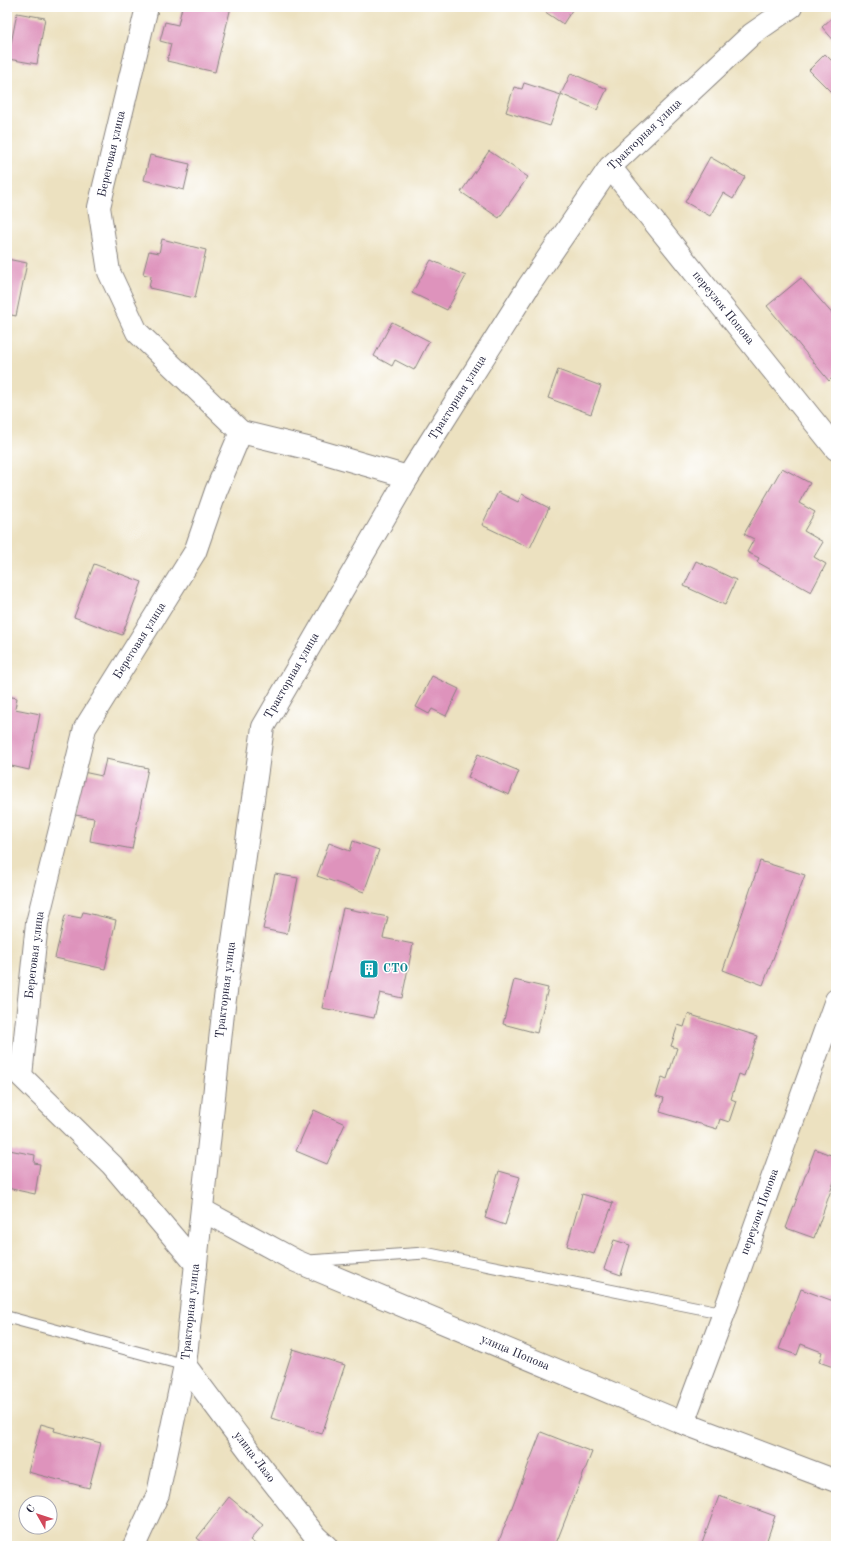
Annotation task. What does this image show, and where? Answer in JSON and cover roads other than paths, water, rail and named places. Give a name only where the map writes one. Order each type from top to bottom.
[{"type":"street","name":"Береговая улица","points":[[147,7],[99,206],[109,272],[137,332],[241,432],[216,491],[195,552],[85,728],[37,923],[21,1076],[112,1165],[196,1264]]},
{"type":"street","name":"Тракторная улица","points":[[134,1546],[158,1494],[185,1364],[222,1013],[263,727],[408,477],[528,287],[610,166],[752,34],[791,7]]},
{"type":"street","name":"переулок Попова","points":[[610,166],[836,449]]},
{"type":"street","points":[[241,432],[311,449],[408,477]]},
{"type":"street","name":"переулок Попова","points":[[683,1423],[836,1000]]},
{"type":"street","name":"улица Попова","points":[[202,1210],[296,1261],[683,1423],[836,1481]]},
{"type":"street","name":"улица Лазо","points":[[185,1364],[259,1464],[316,1537],[326,1546]]},
{"type":"lane","points":[[296,1261],[425,1253],[724,1313]]},
{"type":"lane","points":[[7,1317],[185,1364]]},
{"type":"place","name":"СТО","points":[[369,969]]}]
